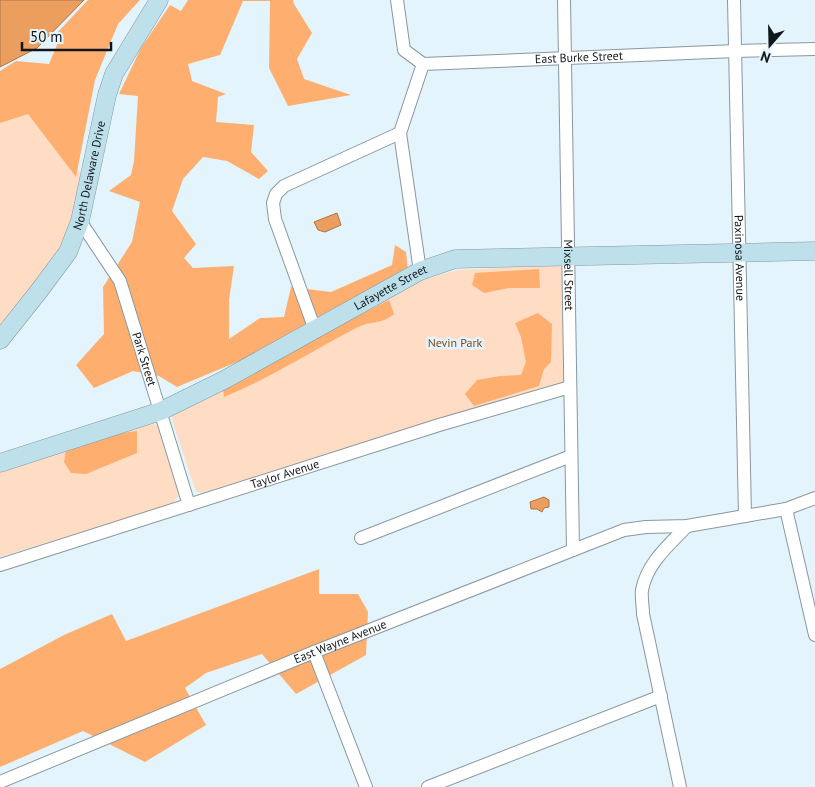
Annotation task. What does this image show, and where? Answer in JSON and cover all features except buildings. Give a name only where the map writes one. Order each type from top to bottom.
[{"type":"street","name":"North Delaware Drive","points":[[0,340],[68,252],[80,222],[107,95],[114,74],[159,0]]},
{"type":"street","points":[[397,0],[404,50],[423,64],[400,133],[420,270]]},
{"type":"street","name":"Mixsell Street","points":[[564,0],[573,550]]},
{"type":"street","name":"Paxinosa Avenue","points":[[734,0],[745,516]]},
{"type":"street","name":"East Burke Street","points":[[423,64],[815,49]]},
{"type":"street","points":[[314,330],[276,219],[274,203],[276,194],[284,186],[400,133]]},
{"type":"street","name":"Park Street","points":[[80,222],[120,281],[188,505]]},
{"type":"street","name":"Lafayette Street","points":[[0,463],[161,411],[224,380],[420,270],[454,259],[815,251]]},
{"type":"street","name":"Taylor Avenue","points":[[0,565],[440,425],[570,387]]},
{"type":"street","points":[[361,538],[572,456]]},
{"type":"street","name":"East Wayne Avenue","points":[[0,782],[314,652],[624,530],[646,527],[687,526],[786,509],[815,498]]},
{"type":"street","points":[[786,509],[813,617],[815,635]]},
{"type":"street","points":[[680,787],[643,614],[642,592],[647,572],[658,556],[687,526]]},
{"type":"street","points":[[314,652],[366,787]]},
{"type":"street","points":[[428,787],[661,696]]},
{"type":"green space","points":[[0,84],[55,131],[88,186],[80,221],[0,340]]},
{"type":"green space","name":"Nevin Park","points":[[555,265],[561,267],[565,382],[216,489],[202,493],[196,492],[172,416],[412,283],[457,270]]},
{"type":"green space","points":[[147,420],[158,425],[178,490],[178,497],[172,504],[0,557],[0,469]]},
{"type":"shaded area","points":[[0,0],[84,0],[37,48],[0,67]]},
{"type":"shaded area","points":[[88,0],[140,0],[118,24],[95,80],[76,177],[28,114],[0,123],[0,71],[16,61],[49,64],[57,45],[56,34]]},
{"type":"shaded area","points":[[188,0],[293,0],[312,33],[297,59],[304,79],[351,95],[288,106],[269,68],[270,1],[243,1],[220,55],[188,64],[192,81],[226,94],[218,97],[216,122],[254,125],[251,152],[268,171],[259,179],[227,161],[203,157],[183,179],[172,211],[196,244],[184,258],[193,268],[234,266],[229,300],[229,339],[260,318],[284,317],[291,287],[331,292],[392,265],[395,245],[406,252],[408,270],[373,292],[293,331],[244,359],[177,387],[159,376],[133,371],[94,388],[76,365],[104,334],[103,287],[132,242],[140,202],[109,191],[131,175],[134,161],[138,96],[119,94],[141,48],[170,5],[181,11]]},
{"type":"shaded area","points":[[337,213],[341,225],[325,232],[318,230],[314,222]]},
{"type":"shaded area","points":[[539,269],[540,288],[509,288],[484,293],[472,285],[475,273]]},
{"type":"shaded area","points":[[389,300],[394,314],[390,317],[358,327],[275,373],[224,397],[223,390],[323,334]]},
{"type":"shaded area","points":[[538,313],[552,324],[551,362],[544,369],[539,386],[474,406],[465,394],[477,380],[521,375],[526,362],[521,337],[515,323]]},
{"type":"shaded area","points":[[137,431],[137,453],[86,474],[71,473],[64,462],[66,450],[121,433]]},
{"type":"shaded area","points":[[544,497],[549,500],[549,507],[544,508],[542,512],[537,509],[531,509],[530,502]]},
{"type":"shaded area","points":[[319,569],[319,594],[358,594],[368,612],[366,655],[296,694],[262,654],[206,673],[185,688],[206,725],[145,762],[83,731],[0,767],[0,669],[64,635],[112,614],[126,641]]}]
